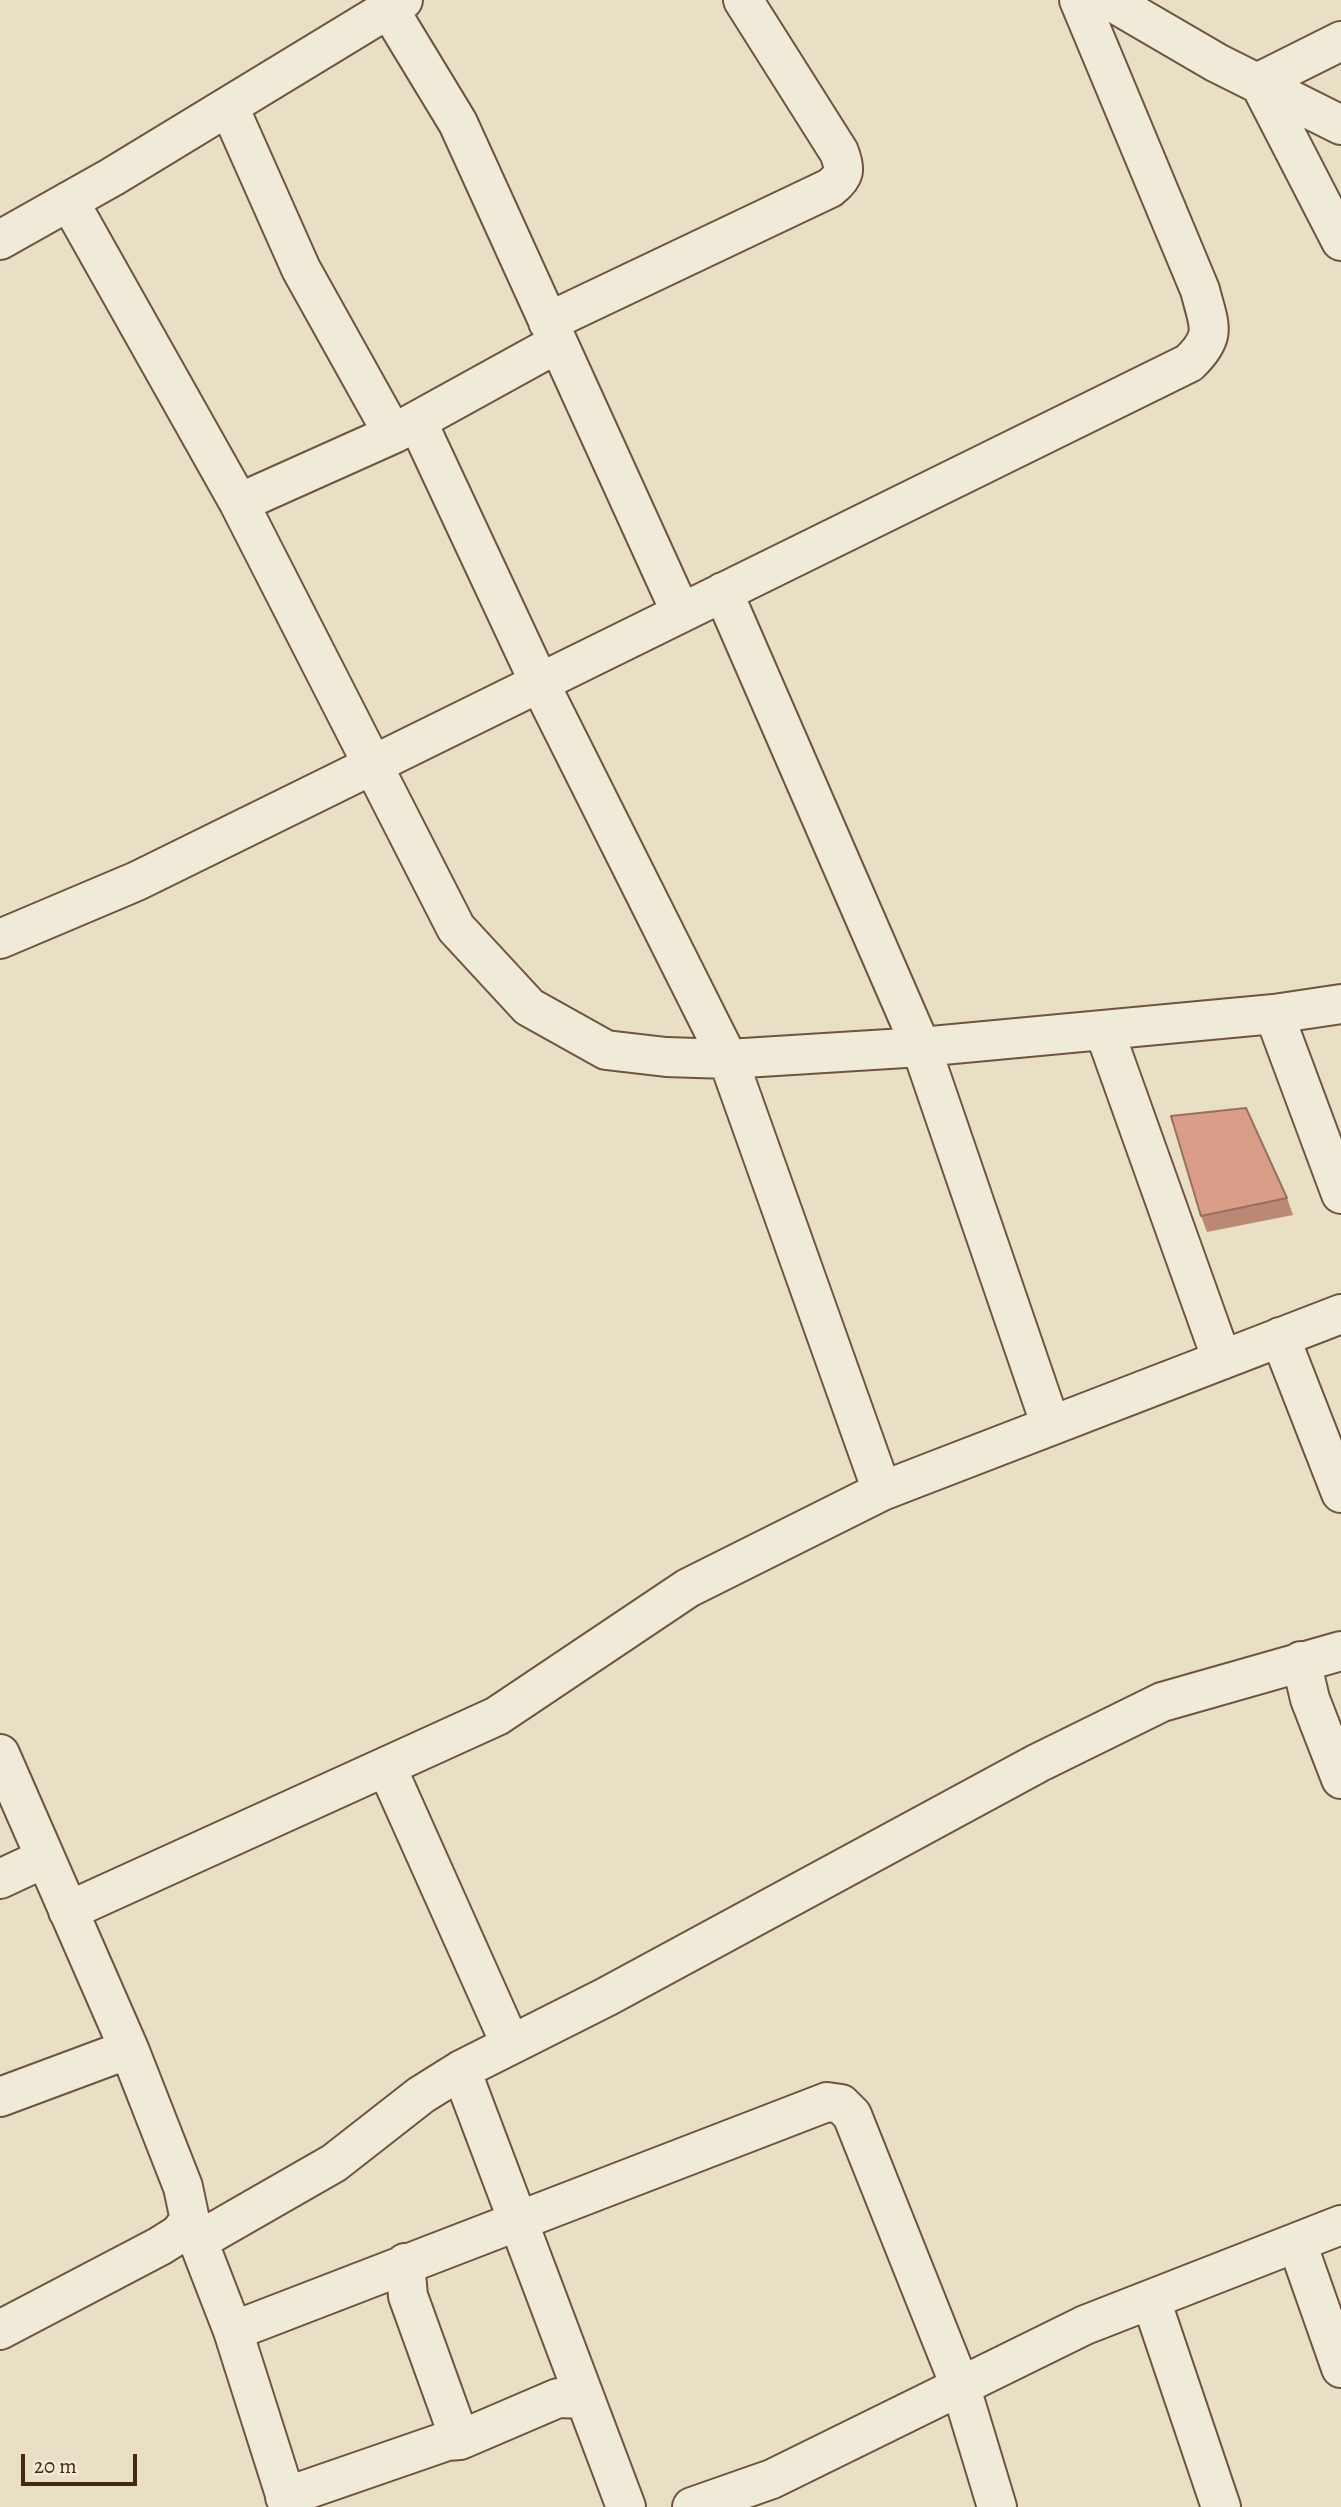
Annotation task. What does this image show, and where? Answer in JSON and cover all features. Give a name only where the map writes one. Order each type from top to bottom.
[{"type":"street","points":[[239,503],[405,427],[553,333],[830,188],[843,177],[845,168],[839,152],[743,0]]},
{"type":"street","points":[[0,939],[137,881],[1189,363],[1206,347],[1209,327],[1200,290],[1079,0]]},
{"type":"street","points":[[1109,0],[1217,62],[1341,125]]},
{"type":"street","points":[[0,240],[229,107],[397,5],[458,123],[681,613]]},
{"type":"street","points":[[1259,82],[1341,41]]},
{"type":"street","points":[[1259,82],[1341,241]]},
{"type":"street","points":[[229,107],[301,269],[405,427],[539,682],[728,1059],[881,1491]]},
{"type":"street","points":[[69,201],[239,503],[456,928],[529,1007],[606,1049],[666,1057],[728,1059],[921,1047],[1274,1014],[1341,1004]]},
{"type":"street","points":[[723,592],[921,1047],[1051,1426]]},
{"type":"street","points":[[1274,1014],[1341,1194]]},
{"type":"street","points":[[1104,1030],[1222,1360]]},
{"type":"street","points":[[68,1911],[497,1716],[688,1588],[881,1491],[1341,1314]]},
{"type":"street","points":[[1280,1337],[1341,1493]]},
{"type":"street","points":[[0,2330],[179,2234],[194,2231],[334,2163],[421,2095],[461,2070],[606,1997],[1038,1763],[1162,1702],[1341,1651]]},
{"type":"street","points":[[1301,1661],[1310,1699],[1341,1779]]},
{"type":"street","points":[[0,1754],[128,2049],[183,2187],[194,2231],[233,2331],[287,2502],[447,2441],[460,2440],[558,2398],[585,2399]]},
{"type":"street","points":[[387,1768],[510,2043]]},
{"type":"street","points":[[0,1879],[45,1858]]},
{"type":"street","points":[[0,2097],[128,2049]]},
{"type":"street","points":[[461,2070],[626,2507]]},
{"type":"street","points":[[233,2331],[827,2102],[841,2104],[852,2115],[961,2388],[997,2507]]},
{"type":"street","points":[[692,2507],[772,2479],[1085,2325],[1341,2225]]},
{"type":"street","points":[[1297,2242],[1341,2368]]},
{"type":"street","points":[[405,2263],[408,2296],[460,2440]]},
{"type":"street","points":[[1151,2300],[1221,2507]]},
{"type":"building","points":[[1246,1108],[1287,1198],[1201,1216],[1171,1116]]}]
